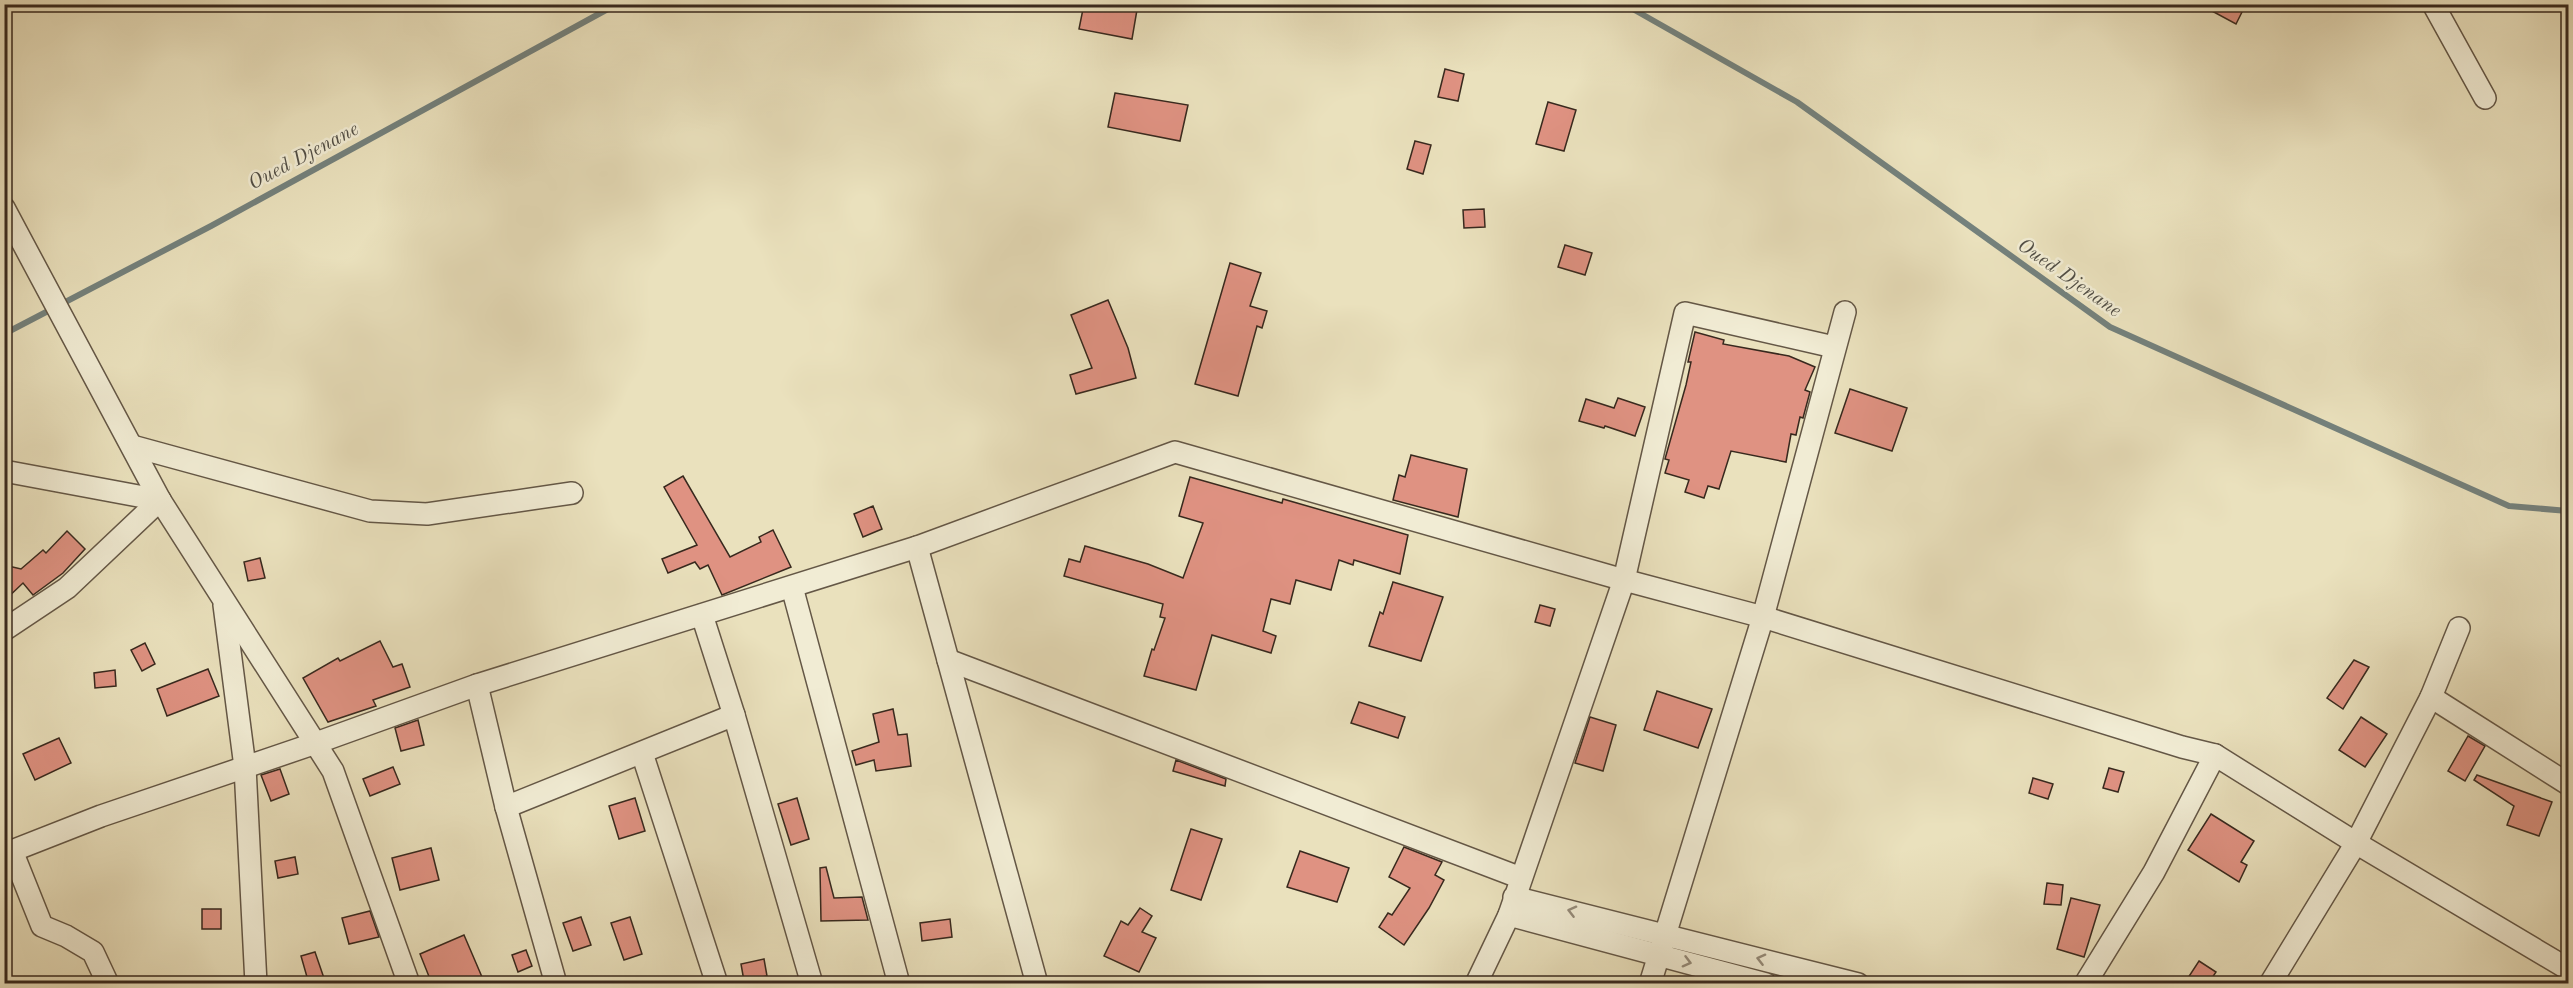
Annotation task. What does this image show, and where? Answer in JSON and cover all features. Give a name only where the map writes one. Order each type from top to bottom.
[{"type":"street","points":[[2433,4],[2485,98]]},
{"type":"street","points":[[4,208],[160,500],[333,771],[409,984]]},
{"type":"street","points":[[1650,984],[1763,617],[1845,312]]},
{"type":"street","points":[[1476,984],[1515,897],[1624,580],[1685,313],[1834,347]]},
{"type":"street","points":[[132,446],[370,511],[427,514],[572,493]]},
{"type":"street","points":[[108,984],[93,952],[66,936],[42,926],[8,852],[101,816],[316,743],[477,684],[917,547],[1175,452],[1624,580],[1763,617],[2182,747],[2215,755],[2356,843],[2568,969]]},
{"type":"street","points":[[4,471],[160,500]]},
{"type":"street","points":[[4,630],[67,588],[160,500]]},
{"type":"street","points":[[917,547],[1037,984]]},
{"type":"street","points":[[792,587],[899,984]]},
{"type":"street","points":[[223,599],[245,767],[256,984]]},
{"type":"street","points":[[702,615],[734,715],[812,984]]},
{"type":"street","points":[[2271,984],[2356,843],[2431,697],[2459,628]]},
{"type":"street","points":[[948,660],[1658,955],[1766,984]]},
{"type":"street","points":[[477,684],[506,807],[556,984]]},
{"type":"street","points":[[2431,697],[2568,784]]},
{"type":"street","points":[[506,807],[734,715]]},
{"type":"street","points":[[642,753],[717,984]]},
{"type":"street","points":[[2085,984],[2154,872],[2215,755]]},
{"type":"street","points":[[1515,897],[1858,984]]},
{"type":"building","points":[[1084,4],[1138,4],[1132,39],[1079,29]]},
{"type":"building","points":[[2199,4],[2246,4],[2236,24]]},
{"type":"building","points":[[1445,69],[1464,74],[1458,101],[1438,97]]},
{"type":"building","points":[[1115,93],[1188,105],[1180,141],[1108,127]]},
{"type":"building","points":[[1548,102],[1576,110],[1564,151],[1536,144]]},
{"type":"building","points":[[1415,141],[1431,145],[1423,174],[1407,169]]},
{"type":"building","points":[[1484,209],[1485,227],[1464,228],[1463,210]]},
{"type":"building","points":[[1565,245],[1592,253],[1585,275],[1558,267]]},
{"type":"building","points":[[1230,263],[1261,273],[1250,306],[1267,311],[1262,328],[1257,326],[1238,396],[1195,384]]},
{"type":"building","points":[[1108,300],[1128,348],[1136,378],[1076,394],[1070,375],[1092,368],[1071,315]]},
{"type":"building","points":[[1695,332],[1724,340],[1723,344],[1789,356],[1815,367],[1805,390],[1810,392],[1803,418],[1800,417],[1796,435],[1791,434],[1786,462],[1731,451],[1719,489],[1708,486],[1704,498],[1685,492],[1689,480],[1665,473],[1669,460],[1665,459],[1686,385],[1691,362],[1688,362]]},
{"type":"building","points":[[1850,389],[1907,408],[1892,451],[1835,433]]},
{"type":"building","points":[[1618,398],[1645,407],[1635,436],[1605,426],[1604,428],[1579,421],[1586,399],[1614,408]]},
{"type":"building","points":[[1411,455],[1467,469],[1458,517],[1393,500],[1399,475],[1405,477]]},
{"type":"building","points":[[683,476],[730,557],[761,542],[759,537],[773,530],[791,567],[722,595],[708,565],[700,569],[695,562],[668,573],[662,559],[697,545],[664,487]]},
{"type":"building","points":[[1190,477],[1282,503],[1283,499],[1408,535],[1400,574],[1354,560],[1353,565],[1339,560],[1331,590],[1296,580],[1290,604],[1271,599],[1263,631],[1276,636],[1271,653],[1212,635],[1196,690],[1144,676],[1165,618],[1160,617],[1163,604],[1064,576],[1069,559],[1080,562],[1085,546],[1148,564],[1183,578],[1203,523],[1179,516]]},
{"type":"building","points":[[873,506],[882,529],[863,537],[854,514]]},
{"type":"building","points":[[67,531],[85,549],[63,573],[33,595],[23,583],[4,601],[4,565],[21,569],[43,550],[46,553]]},
{"type":"building","points":[[260,558],[265,578],[248,581],[244,562]]},
{"type":"building","points":[[1393,582],[1443,597],[1421,661],[1369,646],[1380,612],[1383,614]]},
{"type":"building","points":[[1540,605],[1555,609],[1550,626],[1535,622]]},
{"type":"building","points":[[380,641],[393,667],[402,664],[410,687],[373,700],[376,706],[328,722],[303,678],[338,658],[340,661]]},
{"type":"building","points":[[145,643],[155,664],[142,671],[131,650]]},
{"type":"building","points":[[2354,660],[2369,667],[2343,709],[2327,698]]},
{"type":"building","points":[[208,669],[219,696],[167,716],[157,689]]},
{"type":"building","points":[[115,670],[116,686],[95,688],[94,673]]},
{"type":"building","points":[[1657,691],[1712,709],[1698,748],[1644,730]]},
{"type":"building","points":[[1359,702],[1405,717],[1398,738],[1351,723]]},
{"type":"building","points":[[893,709],[898,735],[907,734],[911,766],[876,771],[874,760],[856,765],[852,751],[879,742],[873,714]]},
{"type":"building","points":[[1590,717],[1616,725],[1603,771],[1575,763]]},
{"type":"building","points":[[2361,717],[2387,734],[2365,767],[2339,750]]},
{"type":"building","points":[[418,720],[424,745],[401,751],[395,728]]},
{"type":"building","points":[[2468,736],[2485,746],[2465,781],[2448,771]]},
{"type":"building","points":[[59,738],[71,763],[35,780],[23,754]]},
{"type":"building","points":[[1176,760],[1226,779],[1225,786],[1173,771]]},
{"type":"building","points":[[393,767],[400,784],[370,796],[363,779]]},
{"type":"building","points":[[2109,768],[2124,772],[2118,792],[2103,788]]},
{"type":"building","points":[[280,769],[289,794],[271,801],[261,775]]},
{"type":"building","points":[[2477,775],[2552,802],[2539,836],[2507,825],[2514,806],[2474,780]]},
{"type":"building","points":[[2033,778],[2053,784],[2048,799],[2029,793]]},
{"type":"building","points":[[635,798],[645,831],[619,839],[609,806]]},
{"type":"building","points":[[797,798],[809,839],[791,845],[778,804]]},
{"type":"building","points":[[2211,814],[2254,841],[2241,862],[2247,865],[2239,882],[2188,850]]},
{"type":"building","points":[[1191,829],[1222,839],[1201,900],[1171,890]]},
{"type":"building","points":[[1404,847],[1442,862],[1435,875],[1444,880],[1429,908],[1404,945],[1379,927],[1388,913],[1392,915],[1410,888],[1389,877]]},
{"type":"building","points":[[431,848],[439,880],[400,890],[392,858]]},
{"type":"building","points":[[1300,851],[1349,868],[1337,902],[1287,887]]},
{"type":"building","points":[[295,857],[298,874],[278,878],[275,861]]},
{"type":"building","points":[[826,867],[834,898],[862,897],[868,920],[821,921],[820,868]]},
{"type":"building","points":[[2047,883],[2063,885],[2061,905],[2044,904]]},
{"type":"building","points":[[2071,898],[2100,905],[2084,957],[2057,949]]},
{"type":"building","points":[[1140,908],[1152,916],[1142,932],[1156,938],[1139,972],[1104,956],[1121,921],[1128,925]]},
{"type":"building","points":[[202,909],[221,909],[221,929],[202,929]]},
{"type":"building","points":[[370,911],[379,937],[349,944],[342,918]]},
{"type":"building","points":[[581,917],[591,945],[573,951],[563,923]]},
{"type":"building","points":[[630,917],[642,954],[624,960],[611,923]]},
{"type":"building","points":[[950,919],[952,937],[922,941],[920,923]]},
{"type":"building","points":[[464,935],[485,984],[432,984],[420,954]]},
{"type":"building","points":[[526,950],[532,966],[518,972],[512,955]]},
{"type":"building","points":[[315,952],[326,984],[309,984],[301,956]]},
{"type":"building","points":[[764,959],[767,976],[744,981],[741,964]]},
{"type":"building","points":[[2199,961],[2216,972],[2208,984],[2184,984]]},
{"type":"waterway","name":"Oued Djenane","points":[[4,334],[211,226],[617,4]]},
{"type":"waterway","name":"Oued Djenane","points":[[1624,4],[1797,102],[2110,327],[2509,506],[2568,511]]}]
